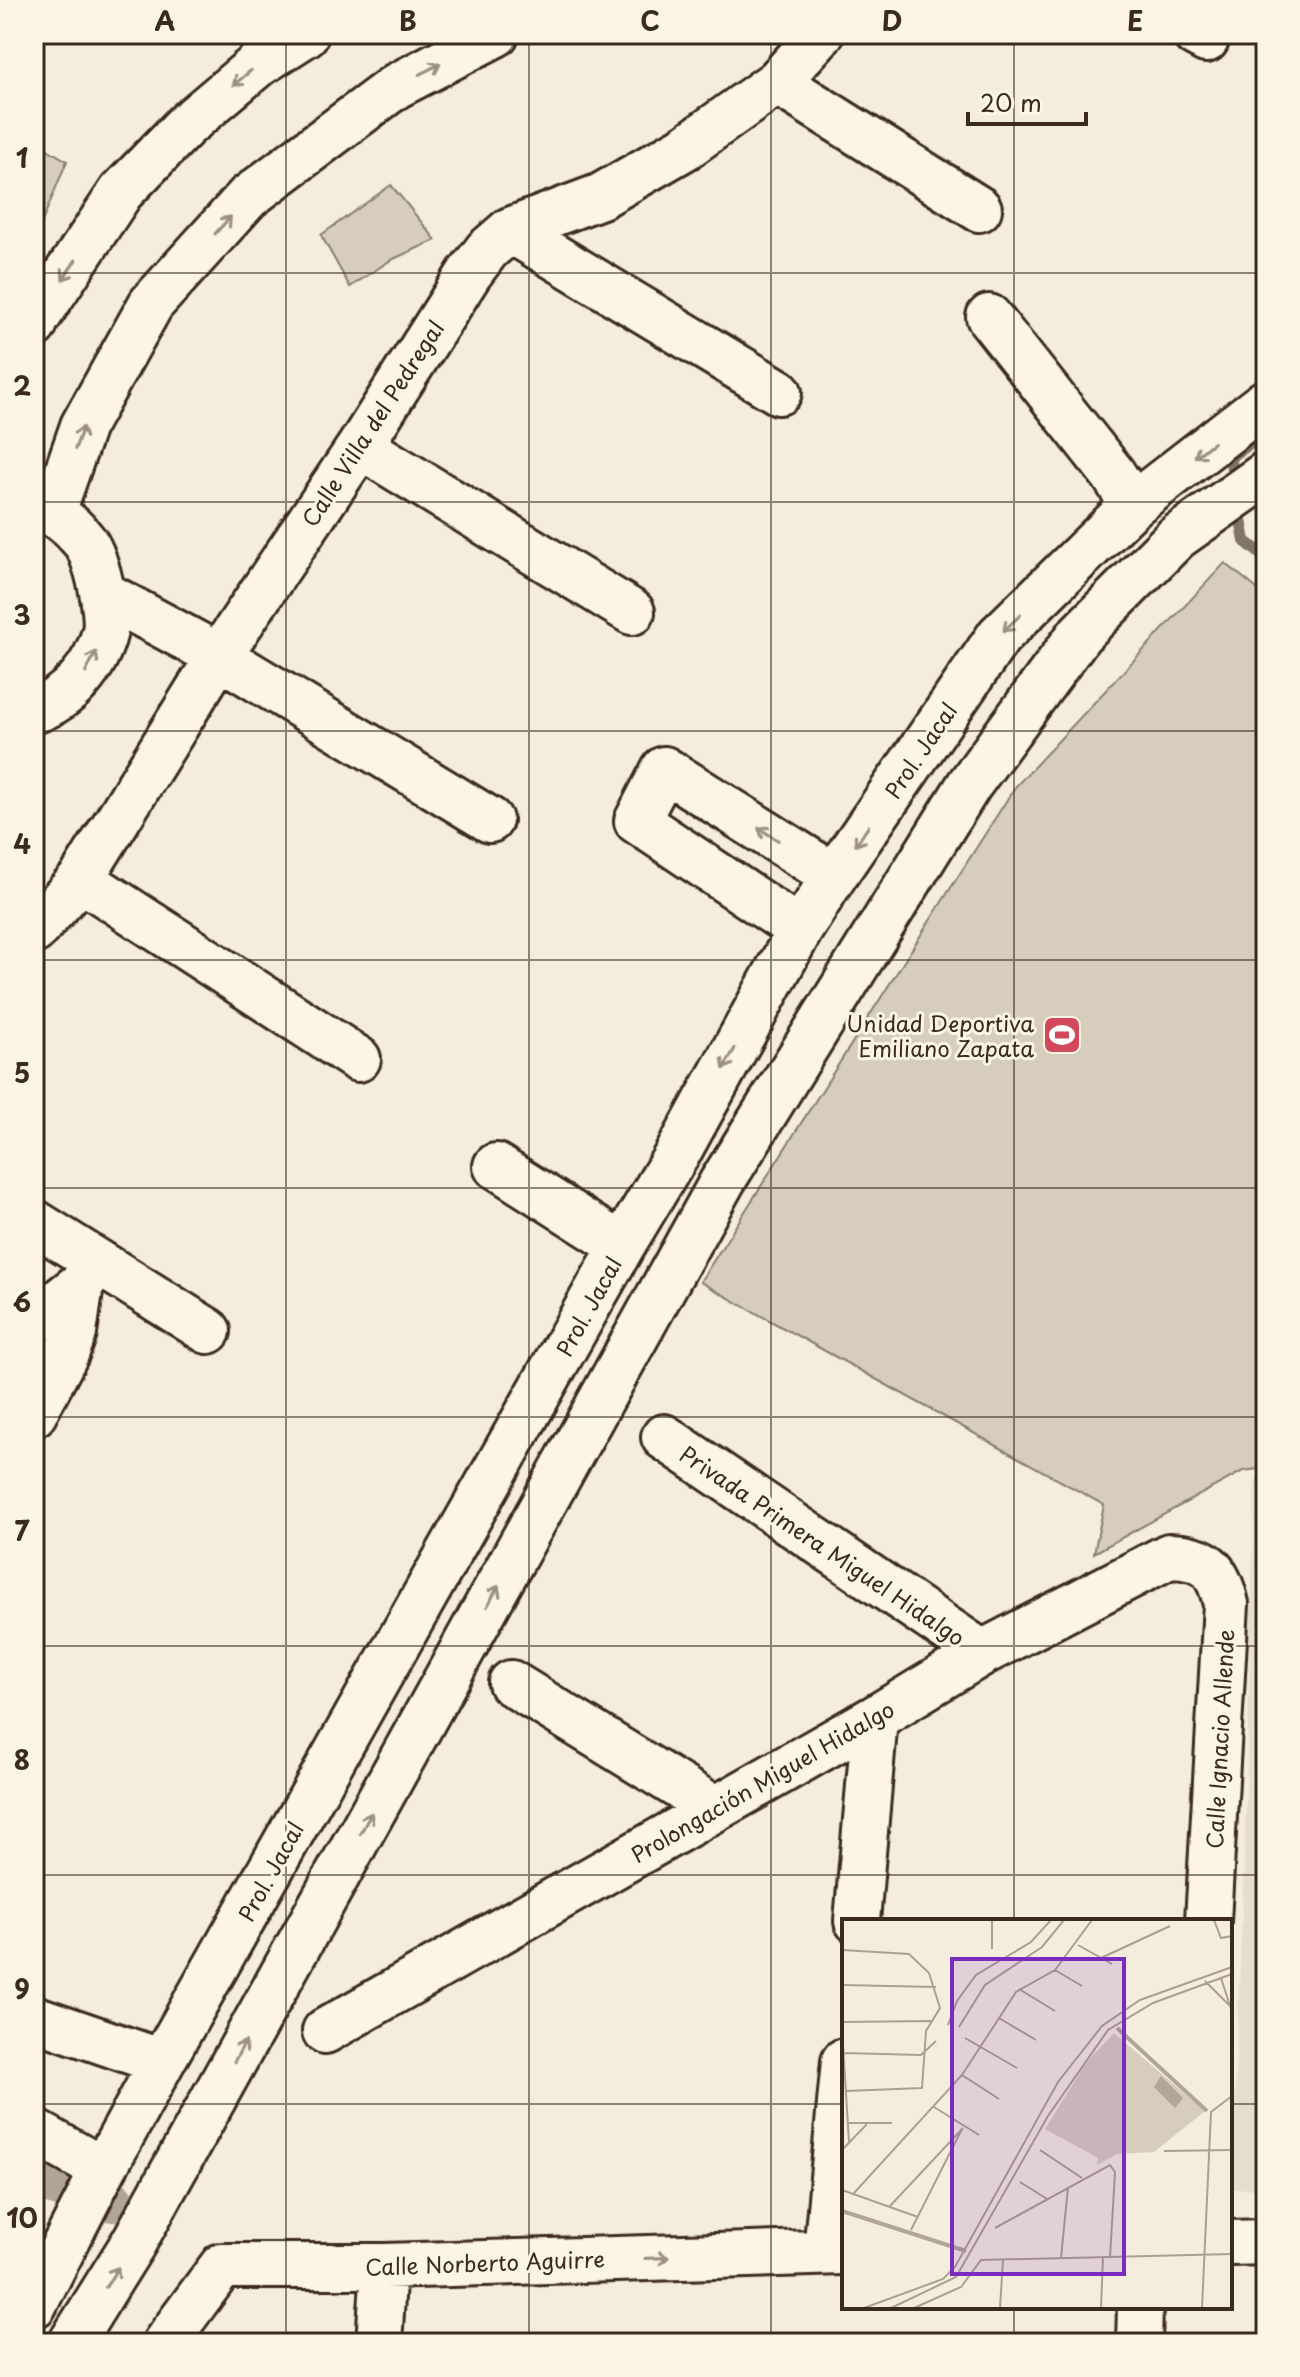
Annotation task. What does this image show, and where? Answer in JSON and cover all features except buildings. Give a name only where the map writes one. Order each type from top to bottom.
[{"type":"street","points":[[34,325],[121,192],[185,126],[256,66],[306,34]]},
{"type":"street","points":[[34,711],[55,704],[88,671],[105,629],[104,594],[86,542],[43,508],[83,426],[151,304],[248,197],[396,86],[496,34]]},
{"type":"street","name":"Calle Villa del Pedregal","points":[[34,931],[81,879],[219,656],[487,250],[510,230],[601,196],[686,147],[777,82],[821,34]]},
{"type":"street","points":[[777,82],[979,209]]},
{"type":"street","points":[[510,230],[779,392]]},
{"type":"street","points":[[989,317],[1113,474],[1133,505]]},
{"type":"street","name":"Prol. Jacal","points":[[34,2305],[162,2062],[622,1246],[679,1151],[800,930],[834,876],[999,636],[1133,505],[1266,402]]},
{"type":"street","points":[[360,446],[632,612]]},
{"type":"street","points":[[71,2343],[134,2242],[722,1182],[969,785],[1080,634],[1177,537],[1266,474]]},
{"type":"street","points":[[104,594],[219,656],[490,820]]},
{"type":"street","points":[[800,930],[637,821],[664,769],[834,876]]},
{"type":"street","points":[[81,879],[358,1059]]},
{"type":"street","points":[[679,1151],[722,1182]]},
{"type":"street","points":[[496,1166],[622,1246]]},
{"type":"street","points":[[34,1222],[90,1274],[208,1331]]},
{"type":"street","points":[[34,1321],[90,1274]]},
{"type":"street","points":[[34,1414],[66,1354],[90,1274]]},
{"type":"street","name":"Privada Primera Miguel Hidalgo","points":[[664,1437],[982,1653]]},
{"type":"street","name":"Prolongación Miguel Hidalgo","points":[[325,2031],[875,1718],[982,1653],[1169,1556],[1189,1556],[1206,1564]]},
{"type":"street","name":"Calle Ignacio Allende","points":[[1206,1564],[1221,1581],[1226,1604],[1208,1919]]},
{"type":"street","points":[[511,1683],[714,1808]]},
{"type":"street","points":[[857,1919],[875,1718]]},
{"type":"street","points":[[34,2018],[162,2062]]},
{"type":"street","points":[[835,2252],[842,2103]]},
{"type":"street","points":[[34,2131],[103,2170]]},
{"type":"street","points":[[1232,2243],[1266,2242]]},
{"type":"street","name":"Calle Norberto Aguirre","points":[[165,2343],[222,2266],[384,2266],[835,2252]]},
{"type":"street","points":[[379,2343],[384,2266]]},
{"type":"street","points":[[1139,2343],[1140,2309]]},
{"type":"shaded area","points":[[34,141],[67,161],[37,234],[34,231]]},
{"type":"shaded area","points":[[391,185],[436,240],[391,260],[350,287],[321,235]]},
{"type":"shaded area","name":"Unidad Deportiva Emiliano Zapata","points":[[1225,563],[1266,596],[1266,1468],[1243,1471],[1094,1553],[1104,1505],[700,1282],[1015,787]]},
{"type":"shaded area","points":[[1255,1479],[1266,1479],[1266,2188],[1232,2189]]},
{"type":"waterway","points":[[1235,486],[1230,457],[1266,433]]},
{"type":"waterway","points":[[1238,504],[1245,541],[1266,558]]},
{"type":"waterway","points":[[34,2179],[113,2201]]},
{"type":"place","name":"Unidad Deportiva Emiliano Zapata","points":[[1062,1035]]}]
